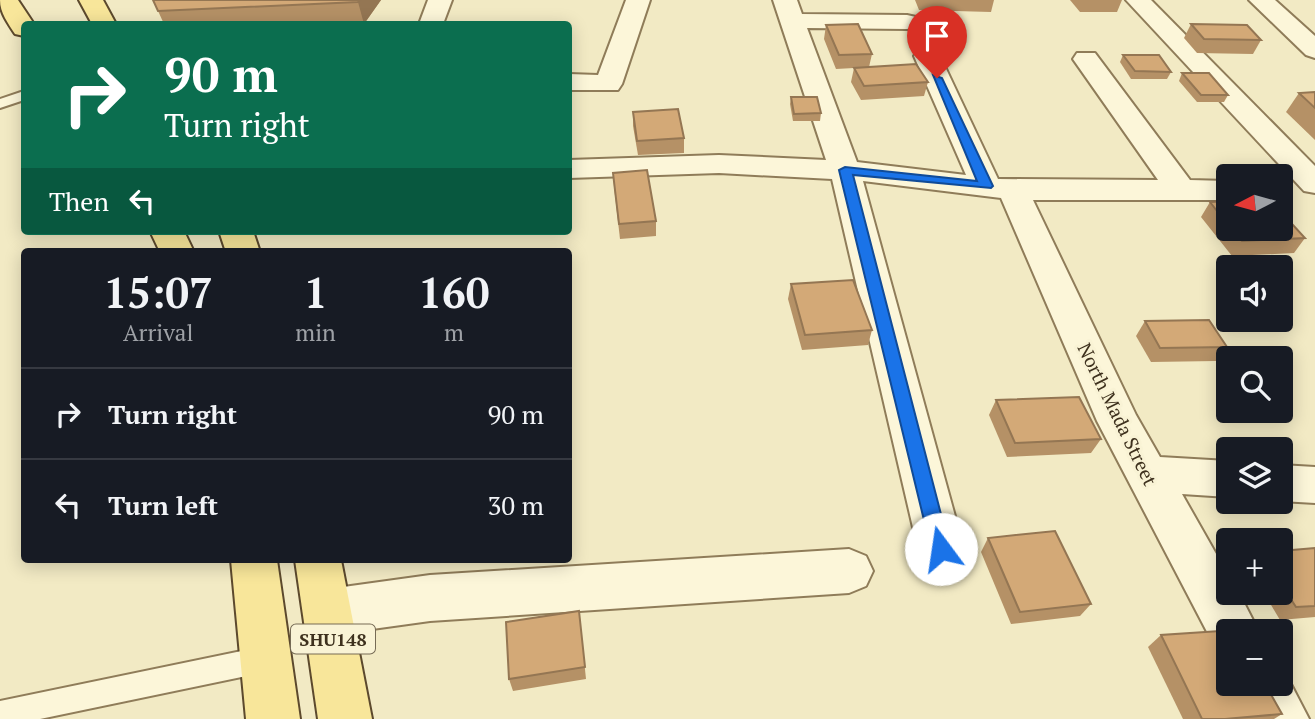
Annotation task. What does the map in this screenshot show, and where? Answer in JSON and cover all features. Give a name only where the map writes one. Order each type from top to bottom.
[{"type":"main road","points":[[6,0],[21,24]]},
{"type":"main road","points":[[90,0],[102,21]]},
{"type":"main road","name":"SHU148","points":[[254,563],[273,719]]},
{"type":"main road","name":"SHU148","points":[[319,563],[345,719]]},
{"type":"street","points":[[432,21],[440,0]]},
{"type":"street","points":[[572,82],[608,84],[638,0]]},
{"type":"street","points":[[1139,0],[1315,184]]},
{"type":"street","points":[[1261,0],[1315,50]]},
{"type":"street","points":[[907,22],[788,10],[845,170],[941,549]]},
{"type":"street","name":"North Mada Street","points":[[927,56],[999,188],[1118,421],[1227,619]]},
{"type":"street","points":[[1086,59],[1181,190]]},
{"type":"street","points":[[572,169],[719,164],[845,170],[999,188],[1216,190]]},
{"type":"street","points":[[1293,190],[1315,190]]},
{"type":"street","points":[[1147,474],[1216,478]]},
{"type":"street","points":[[1293,484],[1315,485]]},
{"type":"street","points":[[329,612],[430,598],[849,571]]},
{"type":"street","points":[[1270,696],[1282,719]]},
{"type":"lane","points":[[0,104],[21,96]]},
{"type":"lane","points":[[0,714],[267,659]]},
{"type":"building","points":[[153,0],[360,0],[158,11]]},
{"type":"building","points":[[858,24],[872,54],[839,55],[826,25]]},
{"type":"building","points":[[1191,24],[1247,25],[1261,40],[1204,39]]},
{"type":"building","points":[[1123,55],[1159,55],[1171,72],[1135,71]]},
{"type":"building","points":[[916,64],[928,82],[864,86],[854,68]]},
{"type":"building","points":[[1182,73],[1209,73],[1228,95],[1201,95]]},
{"type":"building","points":[[1315,92],[1315,108],[1299,93]]},
{"type":"building","points":[[791,97],[817,97],[821,113],[794,114]]},
{"type":"building","points":[[678,109],[684,138],[637,141],[633,112]]},
{"type":"building","points":[[647,170],[656,221],[619,224],[613,173]]},
{"type":"building","points":[[1293,225],[1305,238],[1293,239]]},
{"type":"building","points":[[853,280],[872,330],[805,335],[791,284]]},
{"type":"building","points":[[1209,320],[1226,346],[1160,348],[1145,321]]},
{"type":"building","points":[[1079,397],[1101,439],[1015,443],[996,400]]},
{"type":"building","points":[[1055,531],[1091,604],[1020,612],[988,538]]},
{"type":"building","points":[[1315,548],[1315,606],[1296,607],[1293,602],[1293,550]]},
{"type":"building","points":[[579,611],[585,667],[509,679],[506,622]]},
{"type":"building","points":[[1216,631],[1216,696],[1272,696],[1282,714],[1202,719],[1161,635]]},
{"type":"route","points":[[937,78],[986,186],[845,170],[941,549]]}]
